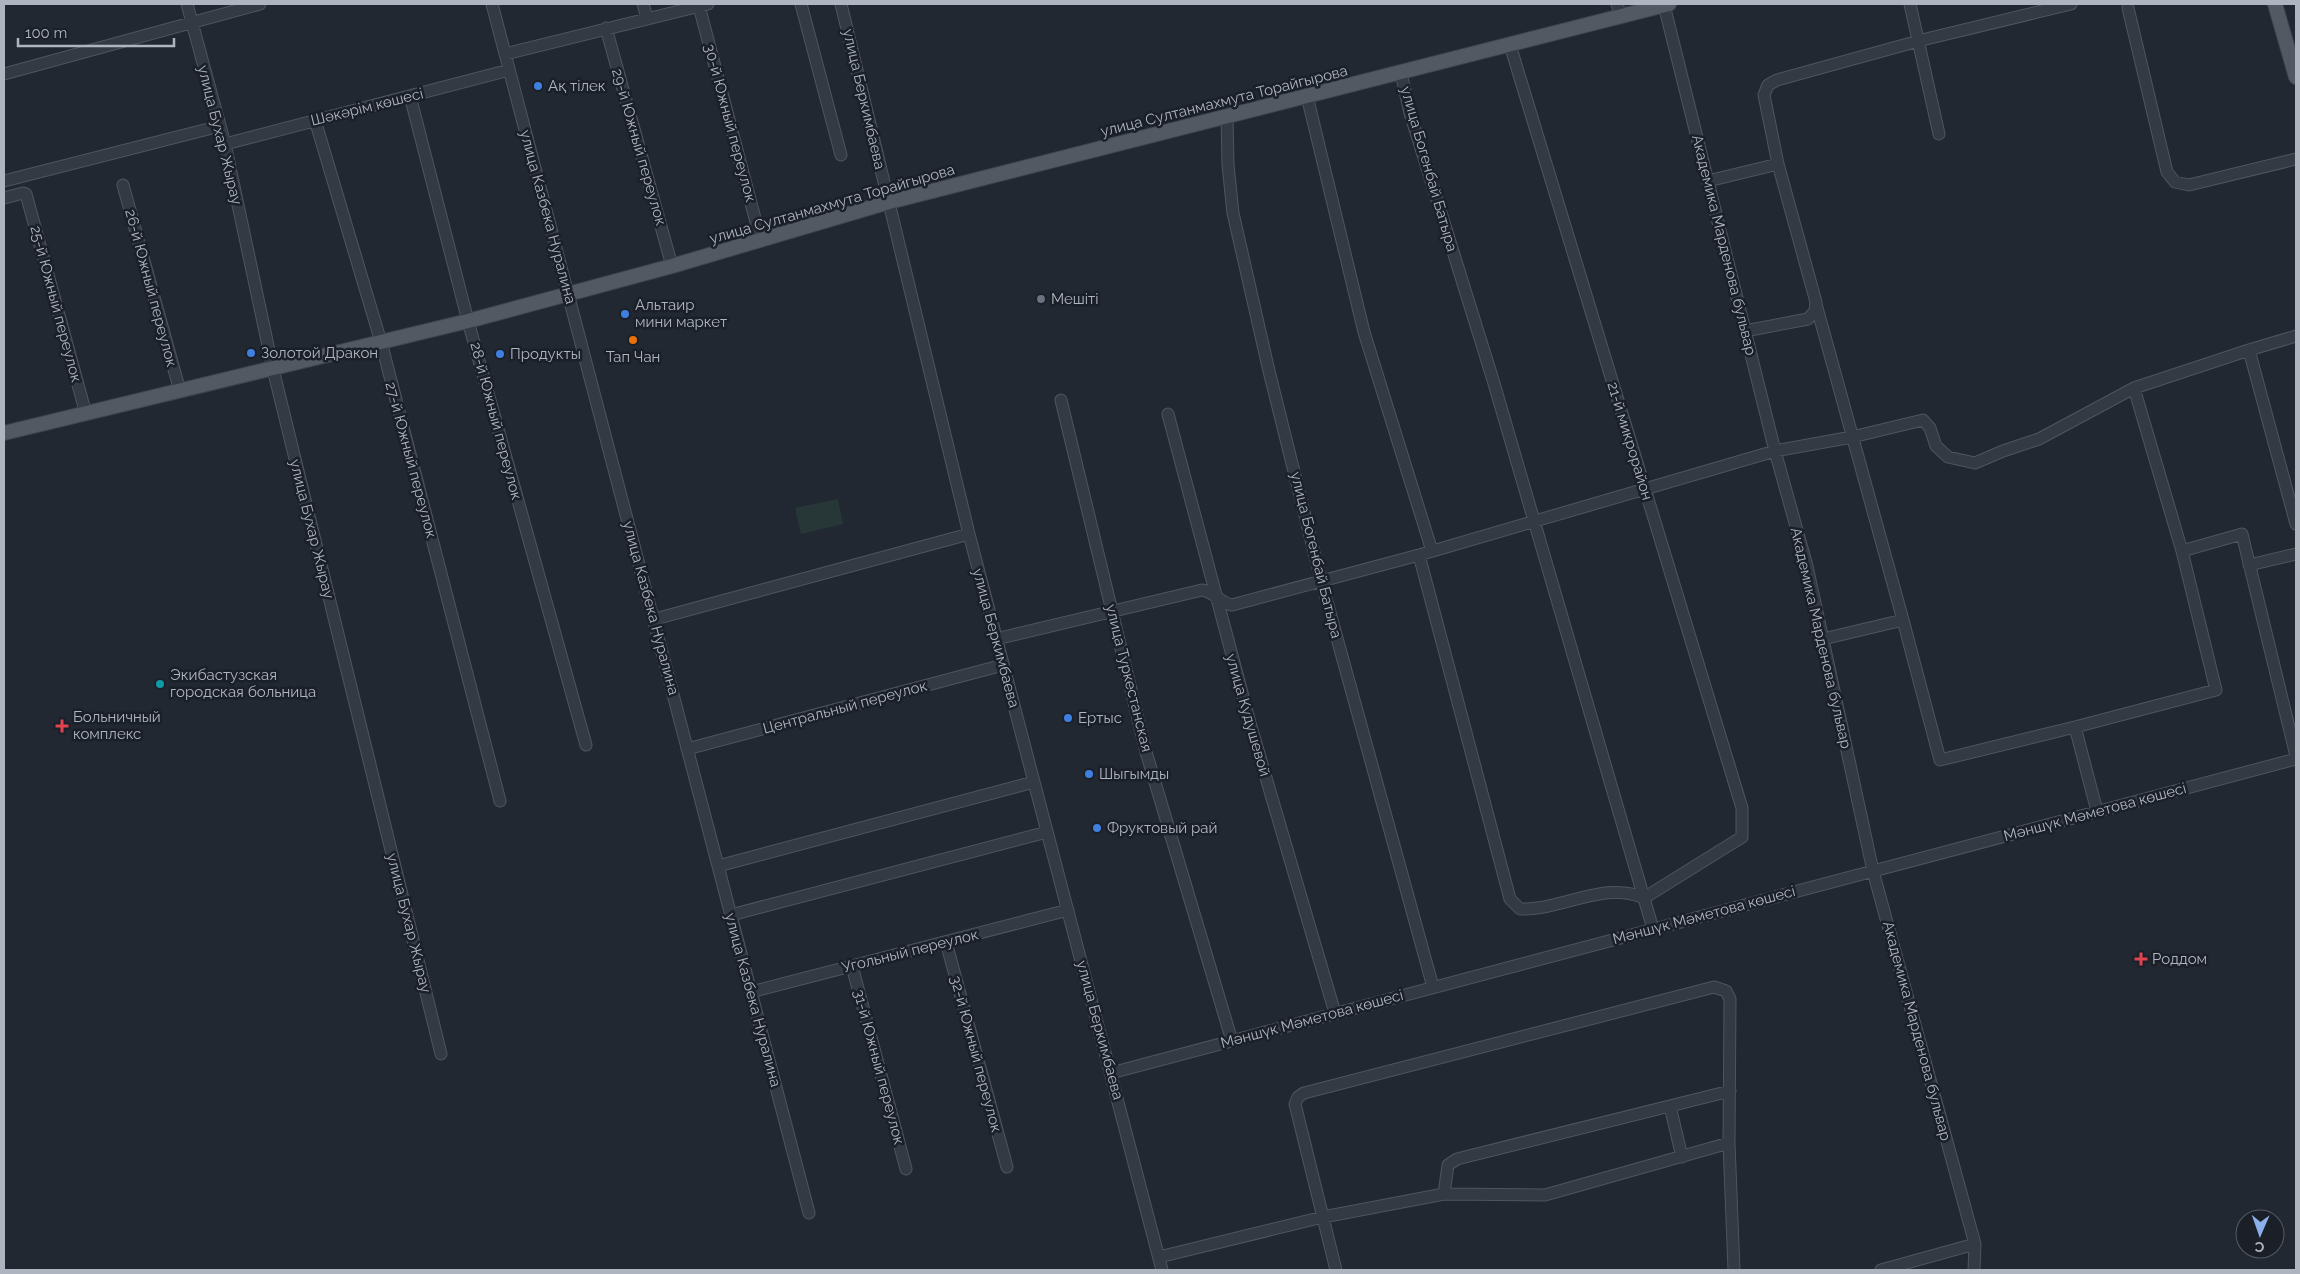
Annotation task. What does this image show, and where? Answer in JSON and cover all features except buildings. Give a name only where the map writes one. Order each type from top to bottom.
[{"type":"main road","name":"улица Султанмахмута Торайгырова","points":[[4,433],[468,321],[761,241],[889,202],[1510,46],[1619,10],[1666,4]]},
{"type":"main road","points":[[2275,4],[2296,77]]},
{"type":"street","name":"улица Бухар Жырау","points":[[187,4],[220,126],[273,369],[441,1054]]},
{"type":"street","points":[[4,74],[260,4]]},
{"type":"street","name":"улица Казбека Нуралина","points":[[492,4],[809,1214]]},
{"type":"street","points":[[642,4],[647,18]]},
{"type":"street","points":[[800,4],[841,155]]},
{"type":"street","name":"улица Беркимбаева","points":[[841,4],[969,534],[1162,1270]]},
{"type":"street","name":"Академика Марденова бульвар","points":[[1666,4],[1775,451],[1807,566],[1873,870],[1975,1244],[1974,1270]]},
{"type":"street","points":[[1910,4],[1939,134]]},
{"type":"street","points":[[2071,4],[2039,8],[1777,80],[1768,85],[1764,94],[1778,164],[1940,760],[2216,690],[2182,551],[2134,388]]},
{"type":"street","points":[[505,54],[704,5]]},
{"type":"street","name":"30-й Южный переулок","points":[[704,5],[761,241]]},
{"type":"street","points":[[2128,8],[2167,172],[2175,182],[2190,185],[2296,159]]},
{"type":"street","name":"29-й Южный переулок","points":[[606,28],[672,266]]},
{"type":"street","name":"21-й микрорайон","points":[[1510,46],[1742,808],[1742,837],[1644,898]]},
{"type":"street","name":"Шәкәрім көшесі","points":[[224,144],[509,70]]},
{"type":"street","name":"улица Богенбай Батыра","points":[[1400,73],[1410,114],[1534,522],[1653,929]]},
{"type":"street","name":"28-й Южный переулок","points":[[410,96],[468,321],[586,745]]},
{"type":"street","points":[[1308,96],[1364,332],[1432,551]]},
{"type":"street","name":"улица Богенбай Батыра","points":[[1227,117],[1228,165],[1233,212],[1269,371],[1321,580],[1433,987]]},
{"type":"street","name":"27-й Южный переулок","points":[[315,120],[381,342],[500,801]]},
{"type":"street","points":[[4,181],[220,126]]},
{"type":"street","points":[[1708,181],[1778,164]]},
{"type":"street","name":"26-й Южный переулок","points":[[123,185],[180,391]]},
{"type":"street","name":"25-й Южный переулок","points":[[4,198],[23,193],[26,194],[86,414]]},
{"type":"street","points":[[1745,331],[1808,319],[1815,311],[1816,302]]},
{"type":"street","points":[[996,639],[1202,590],[1214,593],[1222,601],[1232,605],[1419,555],[1775,451],[1852,437],[1923,420],[1930,428],[1936,446],[1948,457],[1975,463],[2039,439],[2134,388],[2296,336]]},
{"type":"street","points":[[2249,350],[2296,524]]},
{"type":"street","name":"улица Туркестанская","points":[[1061,400],[1146,752],[1232,1040]]},
{"type":"street","name":"улица Кудушевой","points":[[1168,414],[1250,723],[1335,1013]]},
{"type":"street","points":[[654,619],[969,534]]},
{"type":"street","points":[[2182,551],[2242,534],[2296,757]]},
{"type":"street","points":[[2249,565],[2296,554]]},
{"type":"street","points":[[1419,555],[1510,899],[1520,909],[1535,910],[1595,896],[1630,892],[1644,898]]},
{"type":"street","points":[[1823,639],[1903,620]]},
{"type":"street","name":"Центральный переулок","points":[[687,749],[1003,665]]},
{"type":"street","points":[[2075,727],[2098,811]]},
{"type":"street","name":"Мәншүк Мәметова көшесі","points":[[1111,1073],[2296,757]]},
{"type":"street","points":[[718,866],[1034,782]]},
{"type":"street","points":[[731,915],[1047,832]]},
{"type":"street","name":"Угольный переулок","points":[[751,992],[1068,910]]},
{"type":"street","name":"32-й Южный переулок","points":[[946,942],[1007,1167]]},
{"type":"street","name":"31-й Южный переулок","points":[[852,966],[906,1168]]},
{"type":"street","points":[[1336,1270],[1295,1104],[1304,1093],[1714,987],[1726,991],[1730,999],[1729,1143],[1734,1270]]},
{"type":"street","points":[[1444,1194],[1448,1165],[1457,1159],[1730,1091]]},
{"type":"street","points":[[1670,1106],[1682,1157]]},
{"type":"street","points":[[1159,1257],[1323,1218],[1444,1194],[1545,1195],[1729,1143]]},
{"type":"street","points":[[1881,1270],[1975,1244]]},
{"type":"shaded area","points":[[838,499],[843,524],[801,534],[795,508]]},
{"type":"place","name":"Ақ тілек","points":[[538,86]]},
{"type":"place","name":"Мешіті","points":[[1041,299]]},
{"type":"place","name":"Альтаир мини маркет","points":[[625,314]]},
{"type":"place","name":"Тап Чан","points":[[633,340]]},
{"type":"place","name":"Золотой Дракон","points":[[251,353]]},
{"type":"place","name":"Продукты","points":[[500,354]]},
{"type":"place","name":"Экибастузская городская больница","points":[[160,684]]},
{"type":"place","name":"Ертыс","points":[[1068,718]]},
{"type":"place","name":"Больничный комплекс","points":[[62,726]]},
{"type":"place","name":"Шыгымды","points":[[1089,774]]},
{"type":"place","name":"Фруктовый рай","points":[[1097,828]]},
{"type":"place","name":"Роддом","points":[[2141,959]]}]
